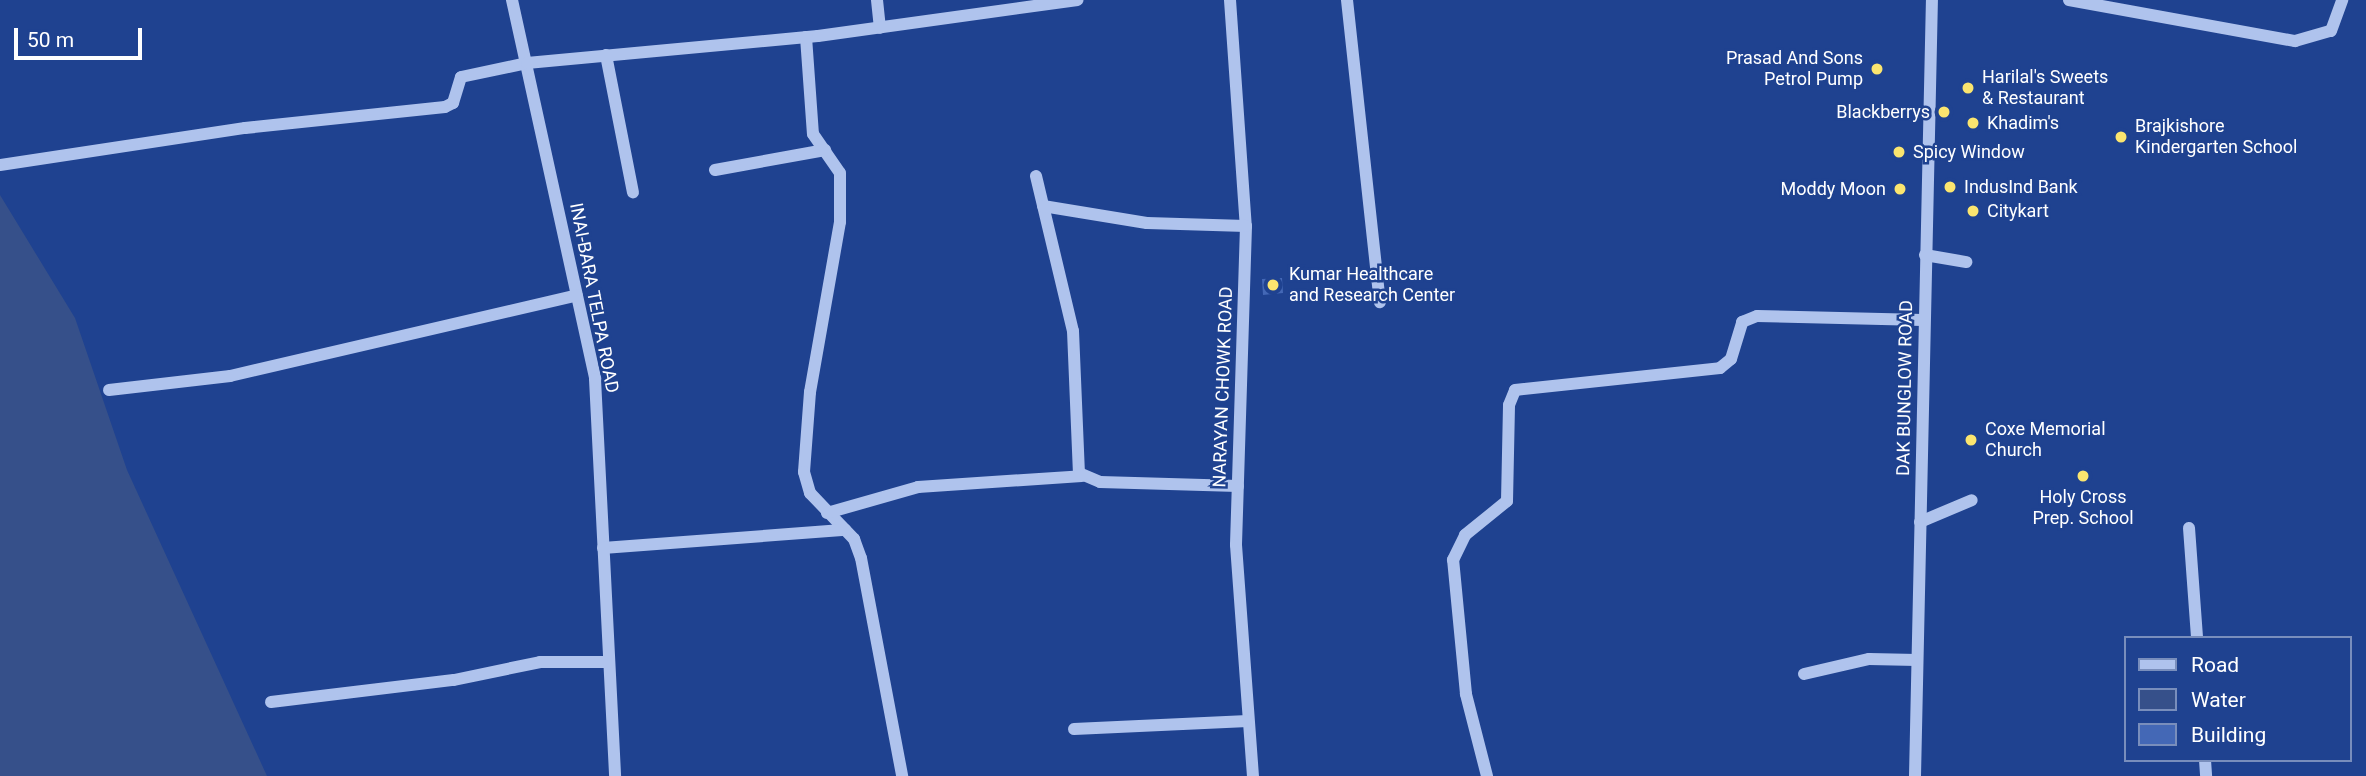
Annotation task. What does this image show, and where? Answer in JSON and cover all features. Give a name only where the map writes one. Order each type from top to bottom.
[{"type":"street","name":"INAI-BARA TELPA ROAD","points":[[512,0],[595,379],[615,776]]},
{"type":"street","points":[[877,0],[880,27]]},
{"type":"street","points":[[0,165],[256,126],[379,118],[451,105],[461,78],[527,63],[806,37],[1078,0]]},
{"type":"street","name":"NARAYAN CHOWK ROAD","points":[[1230,0],[1246,226],[1238,486],[1248,720],[1253,776]]},
{"type":"street","points":[[1347,0],[1380,302]]},
{"type":"street","name":"DAK BUNGLOW ROAD","points":[[1916,776],[1923,320],[1932,0]]},
{"type":"street","points":[[2069,0],[2295,41],[2331,31],[2342,0]]},
{"type":"street","points":[[806,37],[813,134],[840,173],[840,222],[803,447],[810,493],[845,530],[861,558],[902,776]]},
{"type":"street","points":[[606,55],[633,192]]},
{"type":"street","points":[[715,170],[825,150]]},
{"type":"street","points":[[1036,176],[1073,331],[1075,459],[1082,476]]},
{"type":"street","points":[[1043,206],[1147,223],[1246,226]]},
{"type":"street","points":[[1925,255],[1966,262]]},
{"type":"street","points":[[109,390],[230,376],[578,295]]},
{"type":"street","points":[[1487,776],[1465,694],[1453,560],[1465,535],[1507,501],[1508,405],[1516,390],[1720,368],[1731,359],[1742,322],[1757,317],[1923,320]]},
{"type":"street","points":[[827,513],[918,487],[1082,476],[1238,486]]},
{"type":"street","points":[[1920,522],[1972,500]]},
{"type":"street","points":[[2189,528],[2197,636]]},
{"type":"street","points":[[603,548],[845,530]]},
{"type":"street","points":[[1804,674],[1869,659],[1917,660]]},
{"type":"street","points":[[271,702],[454,680],[540,662],[609,662]]},
{"type":"street","points":[[1074,729],[1248,720]]},
{"type":"water","points":[[0,195],[75,318],[127,470],[267,776],[0,776]]},
{"type":"building","points":[[1282,278],[1283,293],[1263,295],[1262,279]]},
{"type":"place","name":"Prasad And Sons Petrol Pump","points":[[1877,69]]},
{"type":"place","name":"Harilal's Sweets & Restaurant","points":[[1968,88]]},
{"type":"place","name":"Blackberrys","points":[[1944,112]]},
{"type":"place","name":"Khadim's","points":[[1973,123]]},
{"type":"place","name":"Brajkishore Kindergarten School","points":[[2121,137]]},
{"type":"place","name":"Spicy Window","points":[[1899,152]]},
{"type":"place","name":"IndusInd Bank","points":[[1950,187]]},
{"type":"place","name":"Moddy Moon","points":[[1900,189]]},
{"type":"place","name":"Citykart","points":[[1973,211]]},
{"type":"place","name":"Kumar Healthcare and Research Center","points":[[1273,285]]},
{"type":"place","name":"Coxe Memorial Church","points":[[1971,440]]},
{"type":"place","name":"Holy Cross Prep. School","points":[[2083,476]]}]
